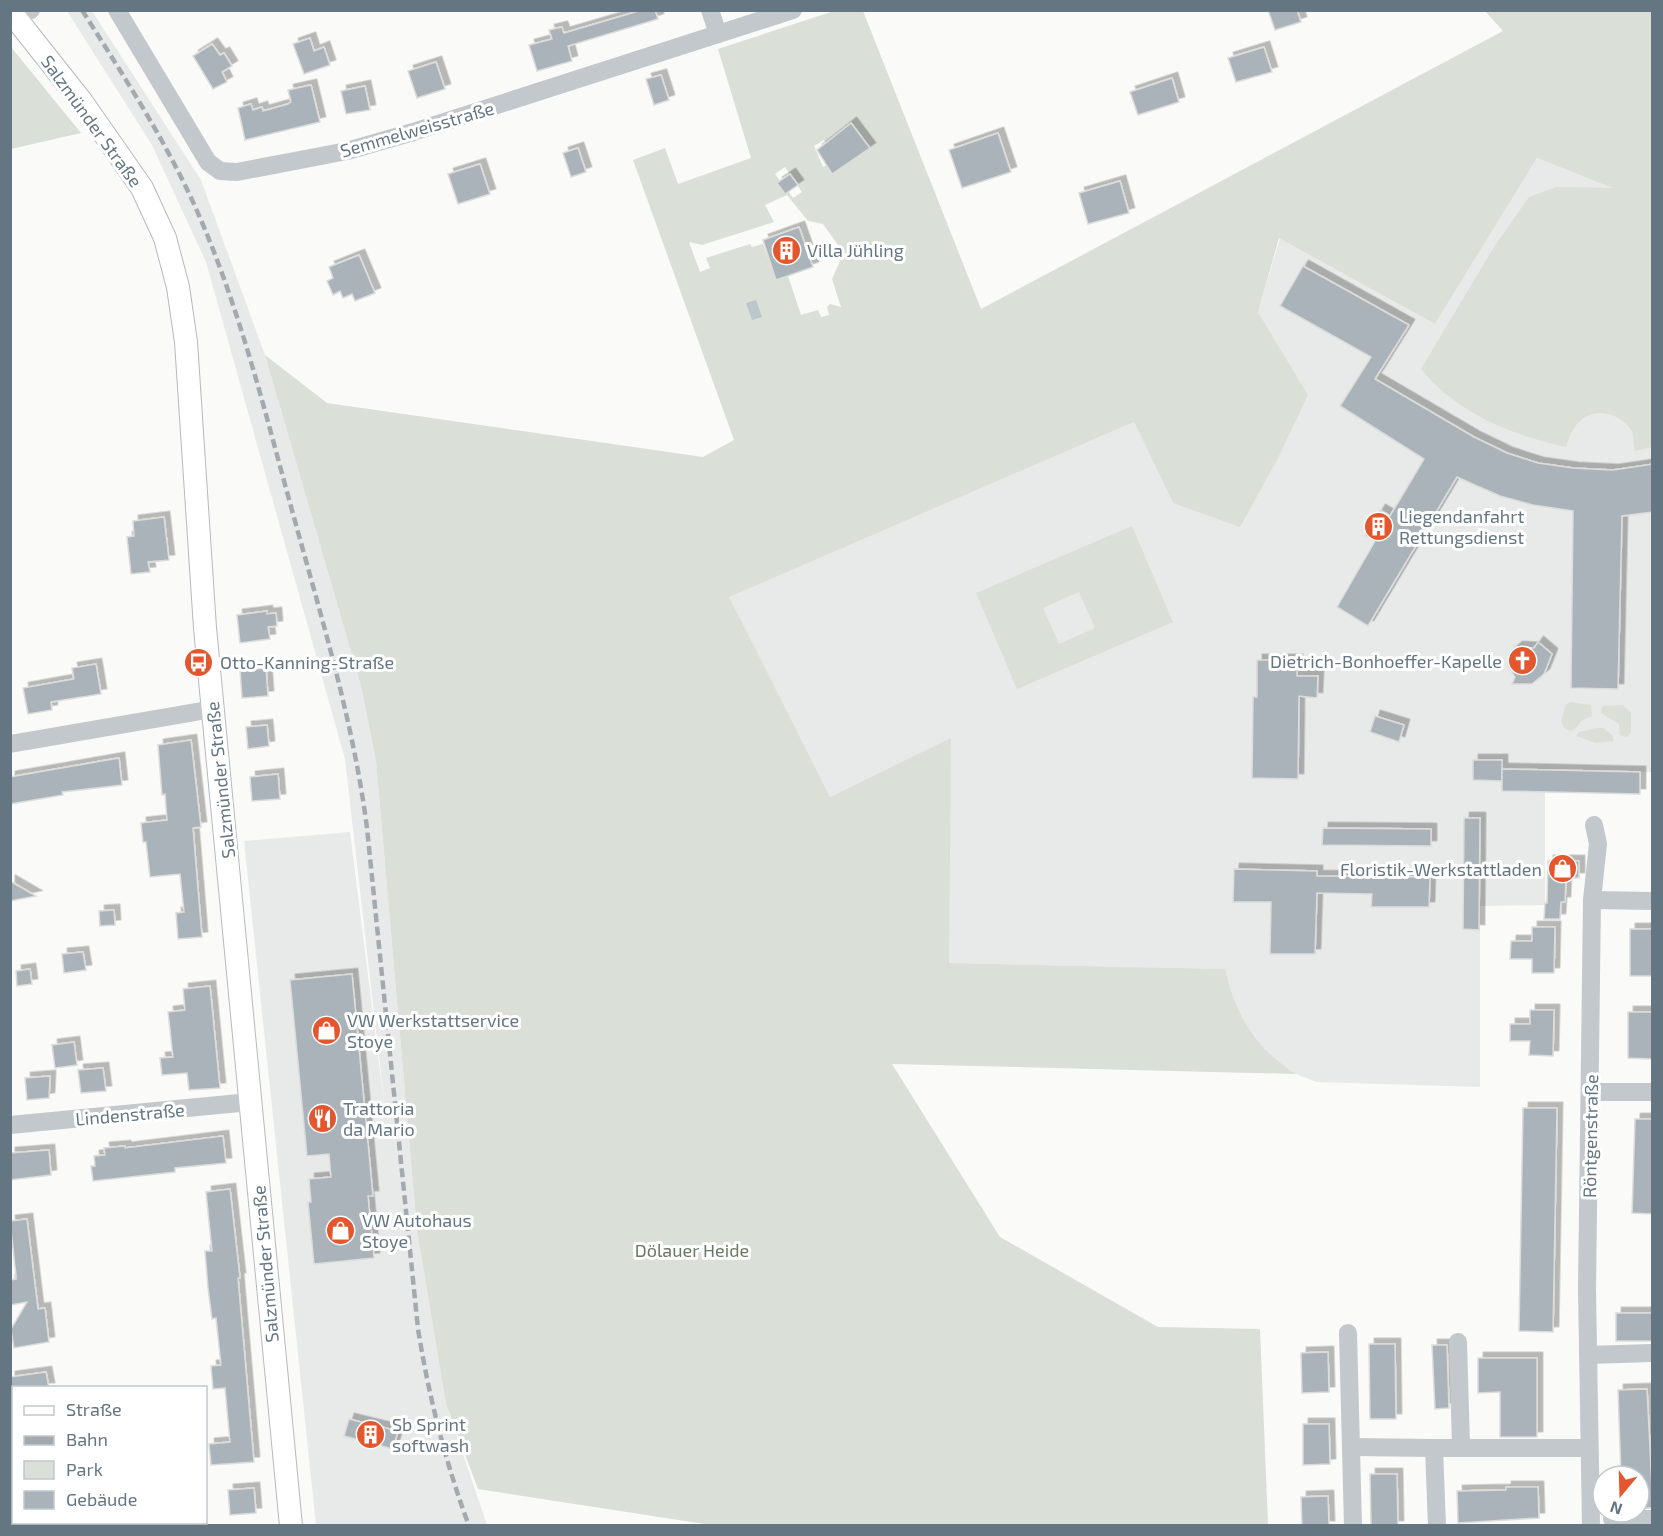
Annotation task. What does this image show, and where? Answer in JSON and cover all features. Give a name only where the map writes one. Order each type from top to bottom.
[{"type":"main road","name":"Salzmünder Straße","points":[[19,13],[142,189],[165,238],[178,287],[186,342],[204,628],[291,1526]]},
{"type":"street","name":"Semmelweisstraße","points":[[117,10],[208,162],[220,171],[237,172],[347,151],[402,135],[793,10]]},
{"type":"street","points":[[710,10],[718,34]]},
{"type":"street","points":[[10,744],[213,709]]},
{"type":"street","name":"Röntgenstraße","points":[[1591,1526],[1588,1355],[1592,900],[1598,844],[1594,825]]},
{"type":"street","points":[[1592,900],[1653,901]]},
{"type":"street","points":[[1591,1089],[1600,1092],[1653,1092]]},
{"type":"street","name":"Lindenstraße","points":[[10,1125],[250,1102]]},
{"type":"street","points":[[1348,1333],[1353,1526]]},
{"type":"street","points":[[1458,1342],[1461,1446]]},
{"type":"street","points":[[1588,1355],[1653,1353]]},
{"type":"street","points":[[1351,1447],[1589,1448]]},
{"type":"street","points":[[1434,1448],[1437,1526]]},
{"type":"shaded area","points":[[67,11],[92,11],[201,180],[265,355],[361,686],[376,761],[417,1230],[446,1404],[487,1525],[316,1525],[244,841],[350,832],[386,1119],[345,759],[206,262],[152,145]]},
{"type":"shaded area","points":[[1537,158],[1652,204],[1652,772],[1545,770],[1545,905],[1480,906],[1480,1087],[1317,1082],[1296,1074],[1276,1061],[1250,1033],[1231,997],[1224,969],[946,963],[951,739],[830,797],[728,597],[1134,422],[1173,503],[1308,396],[1258,312],[1280,238],[1435,324]]},
{"type":"shaded area","points":[[756,300],[762,317],[752,320],[746,303]]},
{"type":"green space","name":"Dölauer Heide","points":[[834,11],[863,11],[981,309],[1503,31],[1485,11],[1652,11],[1652,447],[1635,451],[1633,434],[1629,427],[1619,418],[1599,413],[1587,416],[1579,422],[1566,447],[1525,436],[1505,429],[1468,410],[1451,398],[1421,369],[1494,247],[1529,197],[1556,187],[1612,188],[1537,158],[1435,324],[1279,238],[1258,312],[1308,395],[1277,460],[1240,527],[1173,503],[1134,422],[729,597],[830,797],[951,738],[949,963],[1225,969],[1235,1002],[1249,1029],[1269,1053],[1296,1074],[892,1064],[1000,1237],[1158,1327],[1260,1329],[1268,1525],[711,1525],[478,1489],[446,1404],[417,1230],[376,761],[361,686],[265,355],[327,403],[703,457],[734,440],[633,160],[665,148],[678,184],[751,158],[718,49]],"holes":[[[851,123],[870,148],[862,154],[843,130]],[[824,140],[841,168],[832,173],[827,165],[823,167],[814,146]],[[785,167],[802,192],[793,198],[775,174]],[[787,195],[808,221],[823,224],[846,256],[841,259],[832,279],[841,307],[830,304],[827,307],[829,315],[821,317],[818,310],[801,315],[788,276],[776,280],[763,244],[752,247],[750,244],[706,258],[710,268],[700,272],[689,242],[702,245],[774,222],[765,205]]]},
{"type":"green space","points":[[11,47],[81,133],[11,149]]},
{"type":"green space","points":[[1132,526],[1173,622],[1017,689],[976,593]],"holes":[[[1079,592],[1095,628],[1059,644],[1043,608]]]},
{"type":"green space","points":[[1570,702],[1591,705],[1592,716],[1581,721],[1574,730],[1566,729],[1561,721],[1566,705]]},
{"type":"green space","points":[[1623,705],[1631,713],[1631,732],[1627,737],[1620,735],[1619,724],[1601,713],[1602,706]]},
{"type":"green space","points":[[1603,728],[1612,735],[1614,741],[1596,743],[1576,736],[1579,732]]},
{"type":"building","points":[[642,10],[655,10],[658,19],[568,46],[572,61],[537,71],[529,45],[552,39],[549,30],[562,27],[564,33]]},
{"type":"building","points":[[1268,10],[1297,10],[1301,22],[1275,30]]},
{"type":"building","points":[[310,38],[314,51],[324,47],[330,65],[304,74],[293,44]]},
{"type":"building","points":[[212,44],[220,55],[224,53],[232,66],[222,72],[227,82],[213,89],[193,56]]},
{"type":"building","points":[[1264,47],[1272,72],[1236,82],[1228,58]]},
{"type":"building","points":[[436,62],[445,89],[417,98],[408,71]]},
{"type":"building","points":[[661,75],[669,100],[654,105],[646,79]]},
{"type":"building","points":[[1172,78],[1179,102],[1138,115],[1130,92]]},
{"type":"building","points":[[311,85],[320,122],[245,140],[238,108],[251,104],[253,110],[262,107],[263,111],[288,104],[291,102],[288,90]]},
{"type":"building","points":[[365,86],[370,110],[346,114],[341,91]]},
{"type":"building","points":[[851,123],[870,148],[832,174],[817,150]]},
{"type":"building","points":[[998,133],[1011,172],[962,188],[949,150]]},
{"type":"building","points":[[578,148],[586,172],[571,177],[563,153]]},
{"type":"building","points":[[480,164],[490,194],[458,204],[448,174]]},
{"type":"building","points":[[790,174],[798,185],[785,194],[777,183]]},
{"type":"building","points":[[1120,181],[1129,213],[1088,224],[1079,193]]},
{"type":"building","name":"Villa Jühling","points":[[799,227],[813,267],[776,280],[763,240]]},
{"type":"building","points":[[359,255],[375,293],[355,301],[352,294],[343,298],[340,291],[333,295],[327,281],[333,278],[329,267]]},
{"type":"building","points":[[1303,266],[1409,325],[1375,379],[1474,437],[1507,453],[1538,463],[1613,470],[1653,464],[1653,512],[1622,516],[1618,689],[1571,688],[1573,511],[1533,505],[1500,496],[1457,477],[1368,626],[1337,607],[1375,541],[1365,536],[1380,510],[1390,516],[1424,459],[1340,406],[1371,357],[1280,306]]},
{"type":"building","points":[[164,517],[169,560],[148,562],[150,572],[131,574],[127,537],[134,536],[133,521]]},
{"type":"building","points":[[267,611],[267,614],[276,613],[277,626],[268,627],[270,639],[240,643],[237,615]]},
{"type":"building","points":[[1538,642],[1552,654],[1544,674],[1532,684],[1512,684],[1515,677],[1508,666],[1509,654],[1517,647],[1534,648]]},
{"type":"building","points":[[1257,660],[1297,660],[1297,676],[1318,676],[1317,698],[1299,696],[1298,779],[1252,778],[1253,697],[1257,697]]},
{"type":"building","points":[[96,664],[101,694],[51,702],[52,710],[28,714],[23,688],[74,679],[72,668]]},
{"type":"building","points":[[266,668],[268,696],[242,698],[240,670]]},
{"type":"building","points":[[1375,716],[1404,725],[1399,742],[1370,732]]},
{"type":"building","points":[[267,725],[269,746],[248,749],[246,727]]},
{"type":"building","points":[[191,740],[201,827],[193,828],[202,937],[178,939],[176,913],[184,912],[180,874],[150,877],[146,842],[143,842],[141,823],[167,820],[165,794],[162,795],[158,745]]},
{"type":"building","points":[[119,758],[122,785],[62,792],[63,795],[10,804],[10,777]]},
{"type":"building","points":[[1473,760],[1502,760],[1502,781],[1473,780]]},
{"type":"building","points":[[1502,769],[1640,772],[1640,794],[1502,791]]},
{"type":"building","points":[[278,774],[280,799],[252,801],[250,777]]},
{"type":"building","points":[[1464,818],[1480,818],[1479,930],[1463,929]]},
{"type":"building","points":[[1323,828],[1431,829],[1431,846],[1322,845]]},
{"type":"building","points":[[1548,861],[1579,861],[1579,878],[1566,878],[1565,902],[1561,902],[1560,919],[1544,919],[1545,903],[1547,903]]},
{"type":"building","points":[[1234,869],[1317,871],[1317,876],[1430,877],[1429,907],[1371,907],[1372,894],[1317,893],[1315,954],[1270,954],[1271,902],[1233,902]]},
{"type":"building","points":[[10,881],[36,896],[10,901]]},
{"type":"building","points":[[114,910],[115,925],[100,926],[99,911]]},
{"type":"building","points":[[1532,927],[1555,927],[1554,973],[1532,973],[1532,959],[1510,959],[1511,941],[1532,941]]},
{"type":"building","points":[[1630,929],[1653,929],[1653,976],[1630,976]]},
{"type":"building","points":[[83,952],[86,970],[64,973],[62,954]]},
{"type":"building","points":[[30,969],[32,984],[17,986],[16,971]]},
{"type":"building","points":[[352,974],[373,1196],[368,1196],[374,1258],[314,1264],[308,1202],[311,1202],[309,1179],[331,1177],[329,1154],[307,1156],[290,980]]},
{"type":"building","points":[[210,986],[220,1088],[189,1090],[187,1073],[162,1075],[160,1058],[173,1057],[168,1012],[185,1010],[183,989]]},
{"type":"building","points":[[1530,1010],[1554,1010],[1553,1056],[1529,1055],[1530,1041],[1510,1041],[1510,1024],[1530,1024]]},
{"type":"building","points":[[1628,1012],[1652,1012],[1652,1059],[1628,1058]]},
{"type":"building","points":[[74,1042],[77,1065],[55,1068],[52,1045]]},
{"type":"building","points":[[103,1068],[106,1091],[81,1093],[78,1070]]},
{"type":"building","points":[[50,1076],[49,1098],[27,1100],[25,1078]]},
{"type":"building","points":[[1523,1108],[1557,1108],[1553,1332],[1519,1331]]},
{"type":"building","points":[[1635,1119],[1653,1119],[1653,1214],[1632,1213]]},
{"type":"building","points":[[223,1136],[226,1163],[175,1168],[175,1172],[93,1181],[91,1166],[95,1166],[94,1156],[105,1155],[104,1148],[125,1146],[125,1148]]},
{"type":"building","points":[[49,1150],[51,1175],[10,1180],[10,1153]]},
{"type":"building","points":[[230,1189],[240,1278],[238,1278],[254,1462],[211,1465],[209,1444],[230,1442],[225,1388],[213,1389],[211,1366],[221,1365],[216,1318],[212,1319],[208,1288],[205,1251],[212,1251],[206,1192]]},
{"type":"building","points":[[27,1219],[38,1309],[45,1308],[49,1342],[14,1348],[11,1329],[27,1302],[10,1305],[10,1280],[16,1279],[16,1275],[10,1221]]},
{"type":"building","points":[[1616,1313],[1653,1313],[1653,1341],[1616,1341]]},
{"type":"building","points":[[1369,1344],[1395,1344],[1396,1419],[1370,1419]]},
{"type":"building","points":[[1432,1345],[1447,1345],[1449,1408],[1435,1409]]},
{"type":"building","points":[[1328,1352],[1329,1392],[1302,1393],[1301,1353]]},
{"type":"building","points":[[1478,1358],[1537,1358],[1537,1437],[1500,1437],[1500,1392],[1478,1393]]},
{"type":"building","points":[[46,1372],[49,1386],[12,1386],[10,1388],[10,1377]]},
{"type":"building","points":[[1647,1389],[1651,1464],[1621,1464],[1618,1390]]},
{"type":"building","name":"Sb Sprint softwash","points":[[349,1419],[398,1431],[393,1449],[344,1436]]},
{"type":"building","points":[[1303,1424],[1329,1424],[1330,1464],[1303,1465]]},
{"type":"building","points":[[1651,1468],[1653,1508],[1651,1508]]},
{"type":"building","points":[[1370,1474],[1397,1474],[1398,1526],[1371,1526]]},
{"type":"building","points":[[1506,1487],[1538,1487],[1539,1518],[1458,1523],[1457,1491],[1506,1490]]},
{"type":"building","points":[[254,1488],[256,1513],[230,1515],[228,1490]]},
{"type":"building","points":[[1328,1496],[1329,1526],[1302,1526],[1301,1497]]},
{"type":"railway","points":[[82,10],[165,146],[206,232],[257,381],[338,679],[355,753],[367,828],[418,1329],[439,1429],[469,1526]]},
{"type":"place","name":"Villa Jühling","points":[[786,250]]},
{"type":"place","name":"Liegendanfahrt Rettungsdienst","points":[[1378,526]]},
{"type":"place","name":"Dietrich-Bonhoeffer-Kapelle","points":[[1523,661]]},
{"type":"place","name":"Otto-Kanning-Straße","points":[[199,662]]},
{"type":"place","name":"Floristik-Werkstattladen","points":[[1563,869]]},
{"type":"place","name":"VW Werkstattservice Stoye","points":[[326,1030]]},
{"type":"place","name":"Trattoria da Mario","points":[[322,1118]]},
{"type":"place","name":"VW Autohaus Stoye","points":[[341,1230]]},
{"type":"place","name":"Sb Sprint softwash","points":[[371,1434]]}]
